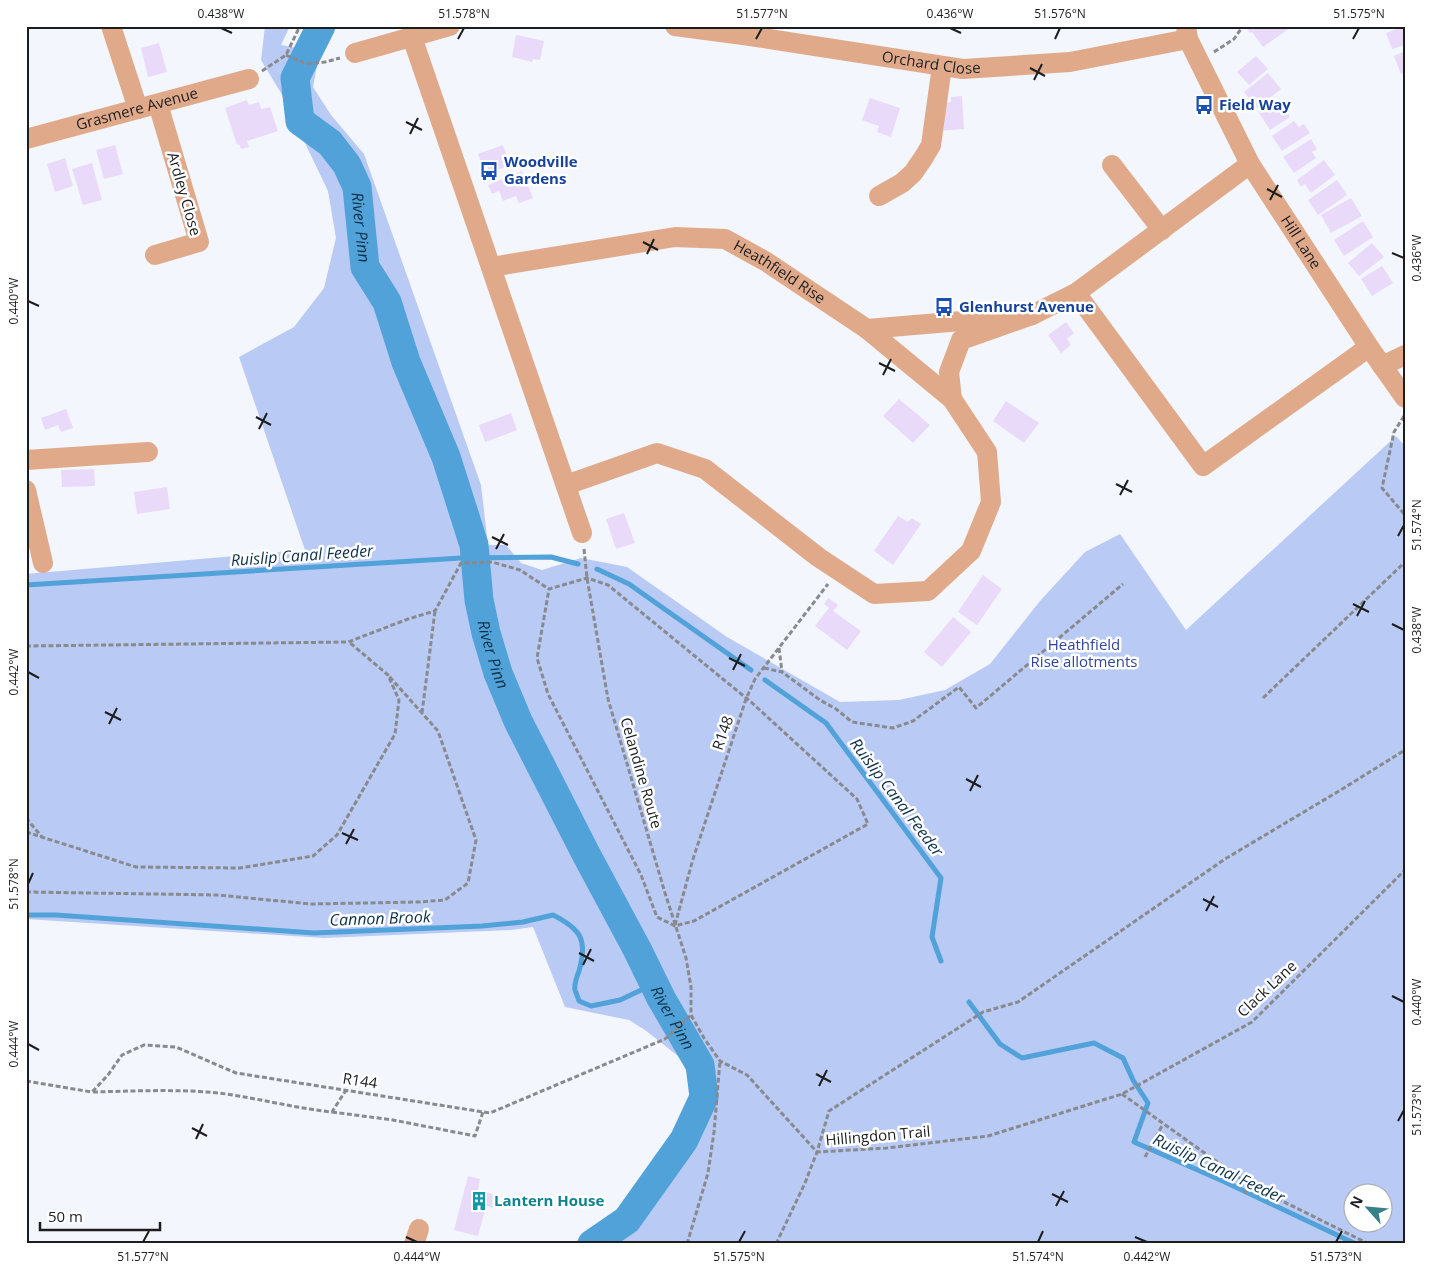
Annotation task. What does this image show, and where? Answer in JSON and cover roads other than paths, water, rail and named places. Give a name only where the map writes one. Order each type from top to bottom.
[{"type":"street","points":[[111,26],[138,109]]},
{"type":"street","points":[[355,53],[450,26]]},
{"type":"street","name":"Orchard Close","points":[[675,26],[963,69],[1070,62],[1187,33]]},
{"type":"street","name":"Hill Lane","points":[[1187,33],[1250,164],[1382,366],[1405,398]]},
{"type":"street","points":[[412,37],[582,533]]},
{"type":"street","points":[[879,196],[913,173],[931,144],[942,66]]},
{"type":"street","name":"Grasmere Avenue","points":[[26,139],[249,79]]},
{"type":"street","name":"Ardley Close","points":[[155,255],[199,242],[158,104]]},
{"type":"street","points":[[952,399],[949,372],[962,340],[1032,315],[1076,293],[1250,164]]},
{"type":"street","points":[[1112,166],[1162,230]]},
{"type":"street","name":"Heathfield Rise","points":[[491,267],[675,237],[725,239],[765,261],[867,329]]},
{"type":"street","points":[[1076,293],[1203,466],[1369,346]]},
{"type":"street","points":[[867,329],[1032,315]]},
{"type":"street","points":[[566,485],[657,453],[705,469],[818,557],[874,594],[928,591],[971,550],[991,502],[987,452],[952,399],[867,329]]},
{"type":"street","points":[[1382,366],[1405,355]]},
{"type":"street","points":[[26,460],[148,452]]},
{"type":"street","points":[[26,490],[43,563]]},
{"type":"waterway","name":"River Pinn","points":[[321,26],[295,78],[300,121],[330,143],[347,165],[357,187],[365,267],[387,302],[406,362],[446,457],[474,545],[479,600],[486,633],[498,673],[518,721],[586,854],[661,998],[700,1065],[704,1097],[684,1140],[627,1220],[592,1244]]},
{"type":"waterway","name":"Ruislip Canal Feeder","points":[[26,585],[461,558],[551,557],[578,564]]},
{"type":"waterway","name":"Ruislip Canal Feeder","points":[[597,569],[629,584],[751,670]]},
{"type":"waterway","name":"Ruislip Canal Feeder","points":[[765,680],[826,723],[941,878],[932,937],[941,961]]},
{"type":"waterway","name":"Cannon Brook","points":[[26,915],[56,915],[314,933],[482,926],[523,922],[553,915],[570,925],[576,931],[582,943],[582,960],[575,985],[579,1001],[591,1006],[620,1000],[654,984]]},
{"type":"waterway","name":"Ruislip Canal Feeder","points":[[969,1002],[1000,1044],[1022,1058],[1094,1043],[1123,1058],[1133,1080],[1148,1103],[1134,1142],[1225,1182],[1356,1244]]},
{"type":"place","name":"Field Way","points":[[1204,105]]},
{"type":"place","name":"Woodville Gardens","points":[[489,171]]},
{"type":"place","name":"Glenhurst Avenue","points":[[944,307]]},
{"type":"place","name":"Lantern House","points":[[479,1201]]},
{"type":"park label","name":"Heathfield Rise allotments","points":[[1084,654]]}]
